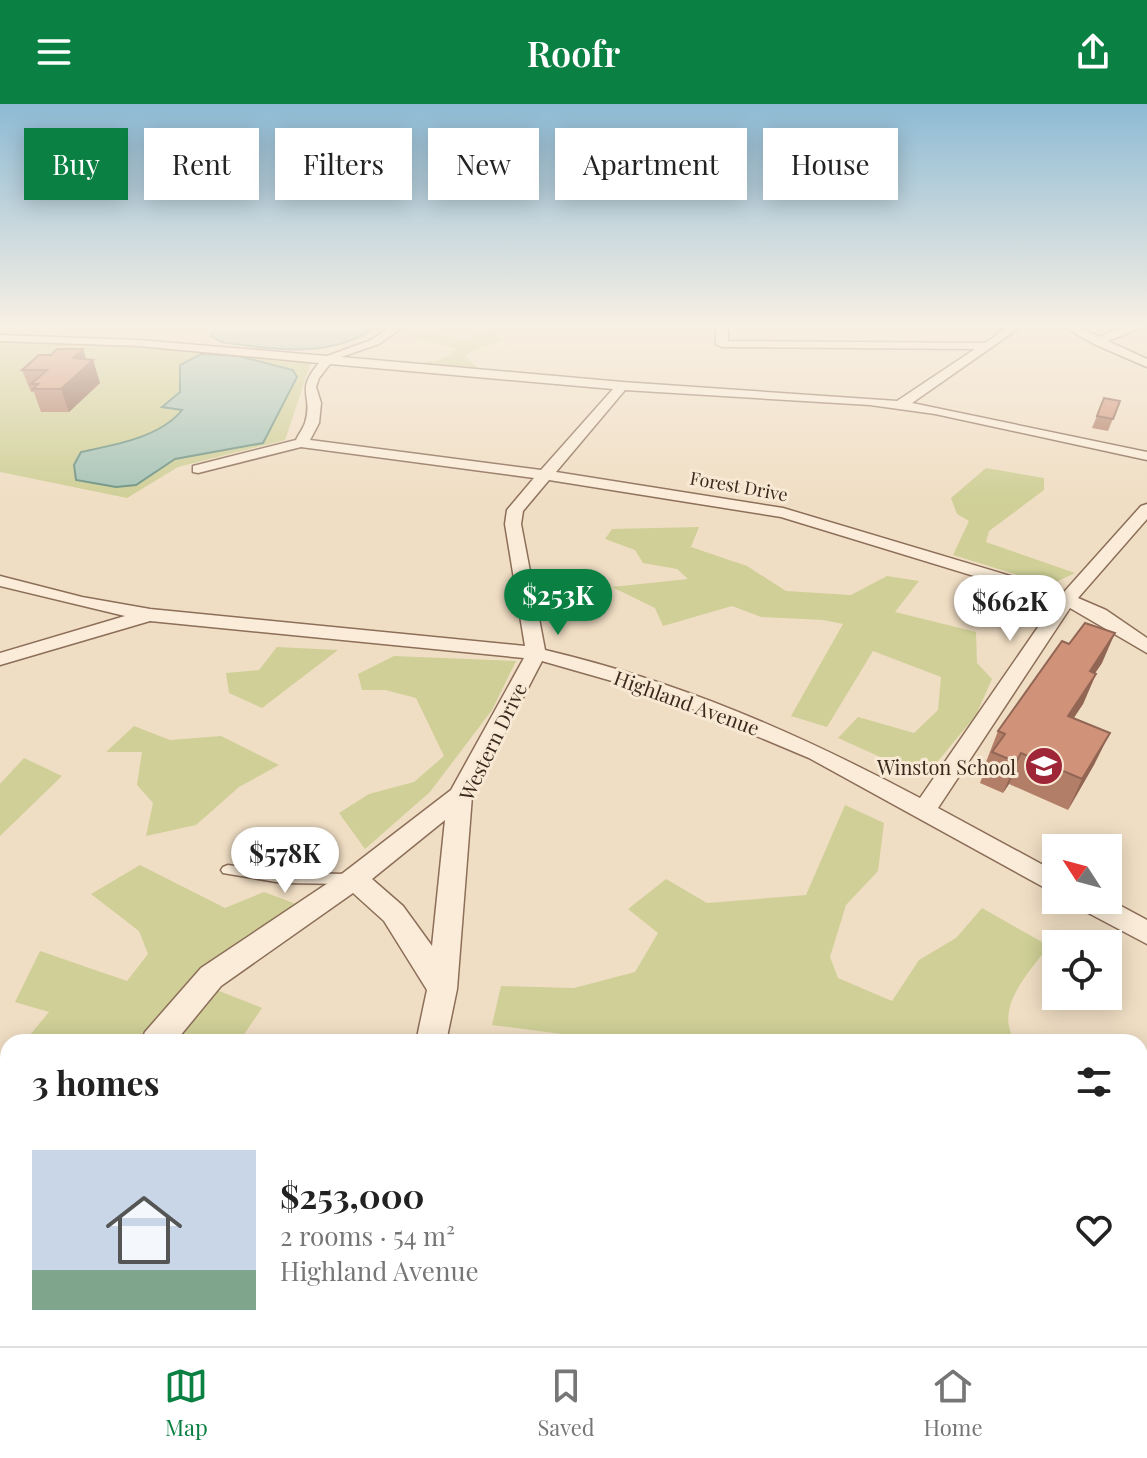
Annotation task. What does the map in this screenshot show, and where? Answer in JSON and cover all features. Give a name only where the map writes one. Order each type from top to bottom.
[{"type":"street","points":[[301,443],[312,423],[314,403],[311,384]]},
{"type":"street","points":[[599,384],[900,405],[1147,456]]},
{"type":"street","points":[[900,405],[932,384]]},
{"type":"street","points":[[536,654],[513,524],[515,510],[622,386]]},
{"type":"street","name":"Forest Drive","points":[[198,469],[301,443],[545,475],[783,513],[1067,599],[1099,614],[1147,647]]},
{"type":"street","points":[[923,812],[1067,599],[1147,509]]},
{"type":"street","name":"Highland Avenue","points":[[0,581],[81,602],[150,615],[536,654],[661,688],[817,753],[1042,876]]},
{"type":"street","points":[[0,659],[150,615]]},
{"type":"street","name":"Western Drive","points":[[433,1034],[442,989],[460,796],[536,654]]},
{"type":"street","points":[[163,1034],[211,977],[352,880],[460,796]]},
{"type":"street","points":[[352,880],[368,888],[394,911],[442,989]]},
{"type":"street","points":[[1112,914],[1147,933]]},
{"type":"lane","points":[[228,870],[282,878],[352,880]]},
{"type":"green space","points":[[0,384],[304,384],[285,440],[178,467],[127,498],[0,472]]},
{"type":"green space","points":[[986,468],[1044,478],[1044,490],[989,531],[986,542],[1075,573],[1050,585],[953,555],[969,521],[957,514],[951,498]]},
{"type":"green space","points":[[699,527],[691,547],[747,566],[786,591],[851,595],[887,576],[919,581],[895,612],[976,632],[977,663],[992,679],[976,715],[925,777],[838,738],[858,717],[914,733],[938,710],[941,677],[873,651],[827,727],[791,716],[843,624],[761,617],[732,606],[663,626],[655,608],[612,587],[688,579],[677,569],[643,563],[635,550],[605,539],[612,529]]},
{"type":"green space","points":[[277,647],[338,650],[262,708],[229,693],[226,673],[259,670]]},
{"type":"green space","points":[[394,656],[516,661],[492,710],[430,792],[365,849],[339,813],[369,794],[414,782],[444,756],[416,698],[385,690],[362,690],[358,674]]},
{"type":"green space","points":[[134,726],[170,740],[221,736],[279,765],[239,787],[196,825],[146,836],[153,803],[137,785],[142,752],[106,752]]},
{"type":"green space","points":[[24,758],[62,776],[0,836],[0,784]]},
{"type":"green space","points":[[845,805],[884,823],[878,871],[846,905],[830,957],[838,978],[892,1001],[919,960],[956,938],[982,908],[1042,942],[1042,955],[1016,991],[1011,1004],[1008,1017],[1012,1034],[561,1034],[492,1025],[501,986],[574,988],[635,972],[658,933],[628,909],[666,879],[707,903],[806,895]]},
{"type":"green space","points":[[140,865],[225,908],[264,892],[296,904],[214,961],[146,1034],[31,1034],[49,1012],[15,1002],[40,951],[127,981],[148,954],[139,931],[91,894]]},
{"type":"green space","points":[[209,987],[262,1008],[244,1034],[172,1034]]},
{"type":"shaded area","points":[[180,384],[293,384],[263,443],[175,459],[136,485],[116,487],[76,480],[74,465],[81,452],[136,438],[162,427],[182,410],[162,407],[180,392]]},
{"type":"building","points":[[31,384],[67,384],[61,389],[33,389],[38,384]]},
{"type":"building","points":[[1104,398],[1120,401],[1113,419],[1097,416]]},
{"type":"building","points":[[1085,623],[1115,633],[1090,671],[1096,674],[1068,716],[1110,733],[1082,779],[1021,753],[1016,762],[992,752],[1005,734],[998,731],[1062,641],[1069,644]]},
{"type":"place","name":"Winston School","points":[[1044,766]]}]
